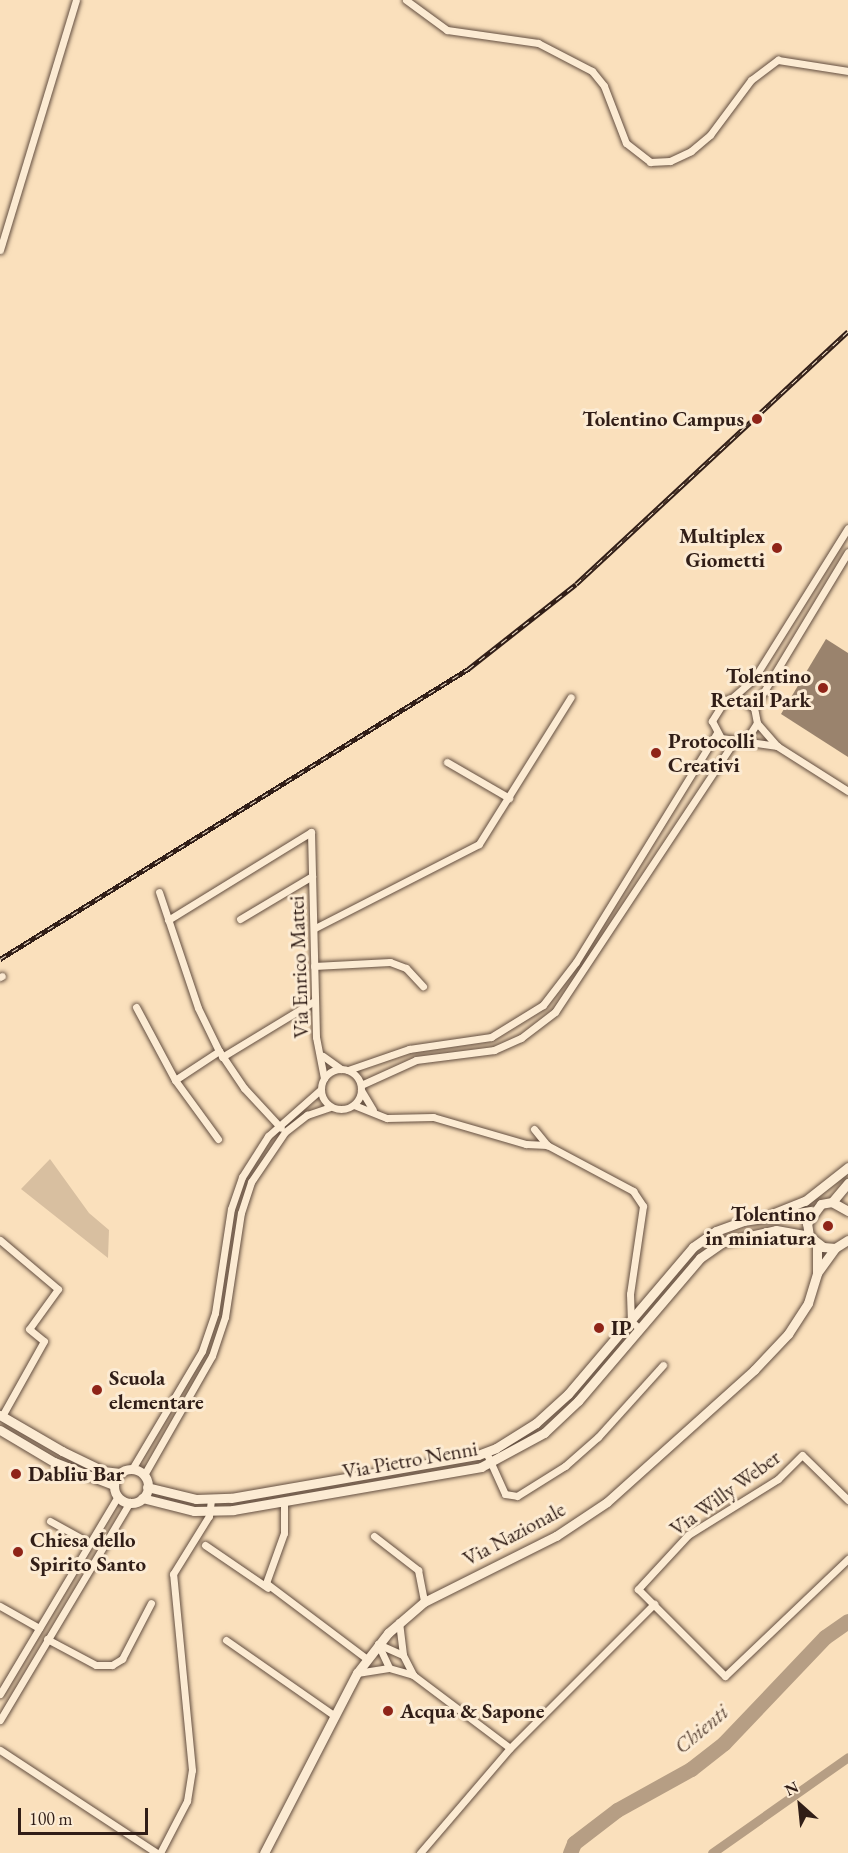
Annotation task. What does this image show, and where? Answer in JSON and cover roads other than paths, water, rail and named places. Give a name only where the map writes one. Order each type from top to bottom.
[{"type":"street","points":[[0,250],[76,0]]},
{"type":"street","points":[[406,0],[447,30],[538,44],[592,71],[604,86],[626,143],[650,162],[670,161],[691,151],[710,135],[751,80],[778,60],[848,71]]},
{"type":"street","points":[[0,1240],[58,1289],[29,1329],[44,1341],[1,1415],[93,1466],[120,1473],[132,1469],[173,1408],[198,1360],[215,1313],[231,1209],[242,1177],[278,1125],[320,1090],[324,1078],[409,1049],[491,1037],[543,1005],[572,969],[717,733],[713,714],[720,703],[732,698],[753,680],[848,528]]},
{"type":"street","points":[[848,552],[754,708],[757,723],[777,746],[848,791]]},
{"type":"street","points":[[315,928],[478,844],[571,697]]},
{"type":"street","points":[[732,698],[754,708]]},
{"type":"street","points":[[746,740],[757,723]]},
{"type":"street","points":[[717,733],[733,743]]},
{"type":"street","points":[[354,1105],[361,1088],[416,1060],[482,1053],[505,1046],[555,1012],[733,743],[746,740],[777,746]]},
{"type":"street","points":[[447,762],[509,798]]},
{"type":"street","name":"Via Enrico Mattei","points":[[168,920],[311,832],[315,928],[314,1001],[316,1037],[322,1056],[324,1078]]},
{"type":"street","name":"Via Enrico Mattei","points":[[240,919],[312,876]]},
{"type":"street","points":[[159,891],[198,1008],[220,1054],[285,1132]]},
{"type":"street","points":[[314,966],[390,962],[406,968],[423,986]]},
{"type":"street","points":[[175,1080],[314,1001]]},
{"type":"street","points":[[136,1007],[175,1080],[218,1139]]},
{"type":"street","name":"Via Enrico Mattei","points":[[322,1056],[344,1070]]},
{"type":"street","points":[[344,1070],[361,1088],[373,1110]]},
{"type":"street","points":[[320,1090],[330,1107]]},
{"type":"street","points":[[0,1720],[130,1502],[142,1498],[147,1487],[144,1475],[183,1413],[212,1356],[225,1317],[241,1213],[251,1182],[285,1132],[314,1111],[330,1107],[342,1109],[354,1105],[373,1110],[387,1118],[433,1117],[526,1144],[547,1145]]},
{"type":"street","points":[[534,1129],[547,1145],[640,1197],[643,1227],[632,1265],[631,1321],[640,1329]]},
{"type":"street","points":[[757,1220],[805,1201],[848,1167]]},
{"type":"street","points":[[848,1183],[832,1202],[848,1210]]},
{"type":"street","name":"Via Pietro Nenni","points":[[147,1487],[211,1499],[486,1452],[536,1423],[631,1321],[693,1247],[716,1231],[757,1220],[811,1211],[832,1202]]},
{"type":"street","points":[[811,1211],[807,1224],[809,1236],[817,1245],[835,1248],[847,1241]]},
{"type":"street","name":"Via Pietro Nenni","points":[[142,1498],[211,1512],[490,1464],[544,1433],[640,1329],[700,1258],[723,1242],[777,1230],[809,1236]]},
{"type":"street","name":"Via Nazionale","points":[[264,1853],[357,1673],[378,1644],[399,1621],[424,1602],[556,1536],[607,1502],[781,1341],[808,1303],[817,1273],[817,1245]]},
{"type":"street","name":"Via Nazionale","points":[[817,1273],[835,1248]]},
{"type":"street","points":[[669,1277],[679,1285]]},
{"type":"street","points":[[486,1452],[490,1464],[509,1497],[538,1484],[598,1437],[663,1365]]},
{"type":"street","points":[[173,1408],[183,1413]]},
{"type":"street","points":[[0,1430],[54,1461],[114,1485]]},
{"type":"street","name":"Via Willy Weber","points":[[848,1500],[802,1455],[778,1479],[688,1535],[638,1589],[725,1676],[848,1558]]},
{"type":"street","points":[[132,1469],[144,1475]]},
{"type":"street","points":[[120,1473],[114,1485],[118,1496],[130,1502]]},
{"type":"street","points":[[0,1694],[88,1542],[118,1496]]},
{"type":"street","points":[[0,1750],[158,1853],[187,1801],[192,1770],[173,1574],[211,1512],[211,1499]]},
{"type":"street","points":[[270,1589],[266,1575],[284,1533],[284,1501]]},
{"type":"street","points":[[50,1521],[88,1542]]},
{"type":"street","points":[[374,1536],[418,1570],[424,1602]]},
{"type":"street","points":[[205,1545],[367,1659]]},
{"type":"street","points":[[47,1639],[96,1665],[112,1665],[122,1659],[151,1603]]},
{"type":"street","points":[[420,1853],[510,1748],[654,1604]]},
{"type":"street","points":[[0,1606],[39,1628]]},
{"type":"street","points":[[399,1621],[403,1655],[412,1675]]},
{"type":"street","points":[[226,1641],[335,1716]]},
{"type":"street","points":[[378,1644],[403,1655]]},
{"type":"street","points":[[378,1644],[389,1668]]},
{"type":"street","points":[[357,1673],[389,1668],[412,1675],[510,1748]]},
{"type":"waterway","name":"Chienti","points":[[570,1853],[574,1843],[617,1810],[691,1769],[724,1743],[825,1637],[848,1621]]},
{"type":"waterway","points":[[712,1853],[848,1757]]},
{"type":"railway","points":[[0,959],[468,669],[576,584],[848,331]]},
{"type":"place","name":"Tolentino Campus","points":[[757,419]]},
{"type":"place","name":"Multiplex Giometti","points":[[777,548]]},
{"type":"place","name":"Tolentino Retail Park","points":[[823,688]]},
{"type":"place","name":"Protocolli Creativi","points":[[656,753]]},
{"type":"place","name":"Tolentino in miniatura","points":[[828,1226]]},
{"type":"place","name":"IP","points":[[599,1328]]},
{"type":"place","name":"Scuola elementare","points":[[97,1390]]},
{"type":"place","name":"Dabliu Bar","points":[[16,1474]]},
{"type":"place","name":"Chiesa dello Spirito Santo","points":[[18,1552]]},
{"type":"place","name":"Acqua & Sapone","points":[[388,1711]]}]
